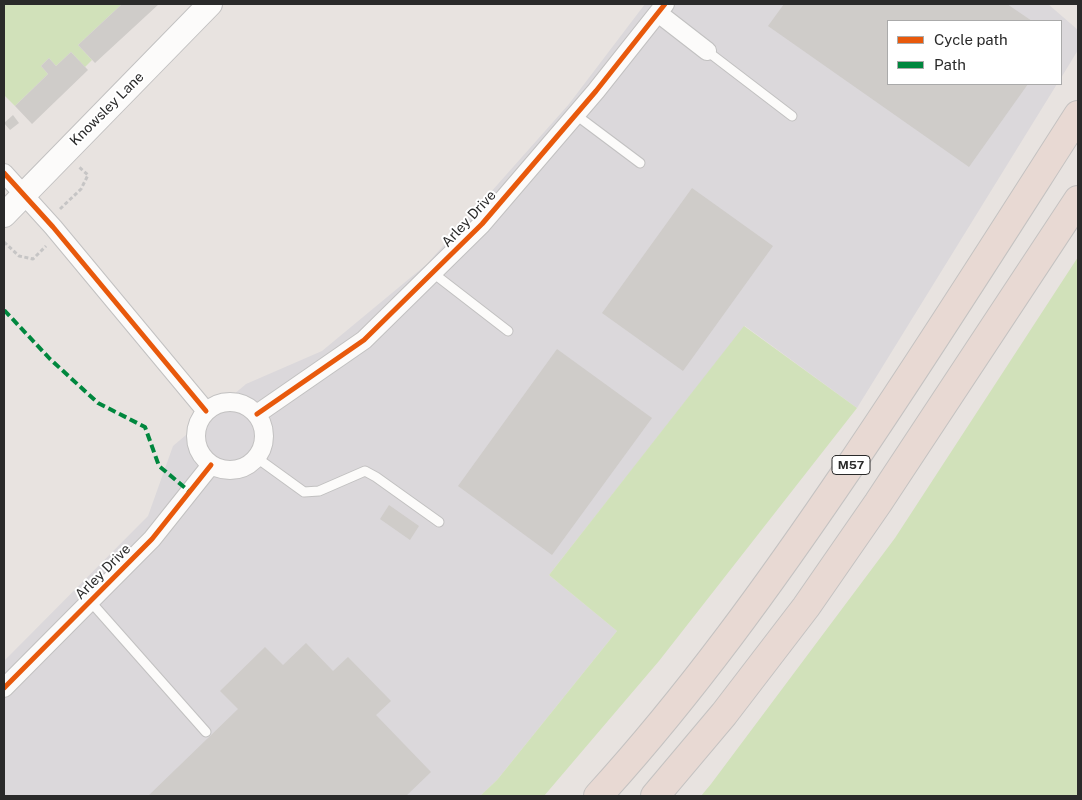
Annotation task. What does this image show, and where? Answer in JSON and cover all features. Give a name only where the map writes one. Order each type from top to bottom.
[{"type":"highway","name":"M57","points":[[598,796],[678,701],[744,618],[803,535],[913,372],[1078,115]]},
{"type":"highway","points":[[655,796],[724,714],[806,607],[878,503],[1078,200]]},
{"type":"highway","name":"M57","points":[[582,796],[678,701]]},
{"type":"main road","name":"Knowsley Lane","points":[[4,215],[210,4]]},
{"type":"street","name":"Arley Drive","points":[[257,414],[364,340],[482,224],[576,115],[662,8],[708,51]]},
{"type":"street","points":[[4,172],[54,227],[206,411]]},
{"type":"street","points":[[232,401],[242,403],[257,414],[263,425],[265,436],[263,448],[257,458],[247,466],[235,470],[223,470],[212,465],[204,458],[198,449],[196,429],[206,411],[214,405],[232,401]]},
{"type":"street","name":"Arley Drive","points":[[4,688],[152,539],[212,465]]},
{"type":"lane","points":[[708,51],[792,116]]},
{"type":"lane","points":[[576,115],[640,163]]},
{"type":"lane","points":[[433,273],[508,331]]},
{"type":"lane","points":[[257,458],[304,492],[319,492],[365,471],[439,522]]},
{"type":"lane","points":[[90,601],[206,732]]},
{"type":"shaded area","points":[[645,4],[1048,4],[1078,30],[1078,50],[1062,76],[1062,20],[887,20],[887,85],[1056,85],[857,408],[745,326],[549,575],[617,631],[497,780],[480,796],[4,796],[4,661],[148,516],[173,446],[246,384],[322,351],[427,264],[569,104]]},
{"type":"green space","points":[[4,4],[122,4],[78,45],[92,60],[85,67],[71,52],[56,66],[49,58],[41,66],[48,74],[15,106],[4,95]]},
{"type":"green space","points":[[1078,257],[1078,796],[701,796],[895,538]]},
{"type":"green space","points":[[744,326],[857,408],[659,661],[544,796],[480,796],[497,780],[617,631],[549,575]]},
{"type":"building","points":[[122,4],[159,4],[95,63],[78,45]]},
{"type":"building","points":[[784,4],[1007,4],[1031,20],[887,20],[887,85],[1027,85],[969,167],[768,26]]},
{"type":"building","points":[[71,52],[88,70],[32,124],[15,106],[48,74],[41,66],[49,58],[56,66]]},
{"type":"building","points":[[13,115],[19,123],[10,130],[4,123]]},
{"type":"building","points":[[692,188],[773,246],[683,371],[602,313]]},
{"type":"building","points":[[557,349],[652,418],[552,555],[458,486]]},
{"type":"building","points":[[389,505],[419,526],[410,540],[380,519]]},
{"type":"building","points":[[306,643],[333,671],[348,657],[391,701],[376,715],[431,772],[406,796],[148,796],[238,709],[220,691],[265,647],[283,665]]},
{"type":"marked path","points":[[4,312],[50,359],[98,403],[145,427],[159,466],[190,492]]},
{"type":"cycle path","points":[[257,414],[364,340],[482,224],[596,91],[665,4]]},
{"type":"cycle path","points":[[4,173],[53,227],[206,411]]},
{"type":"cycle path","points":[[4,688],[152,539],[211,465]]}]
